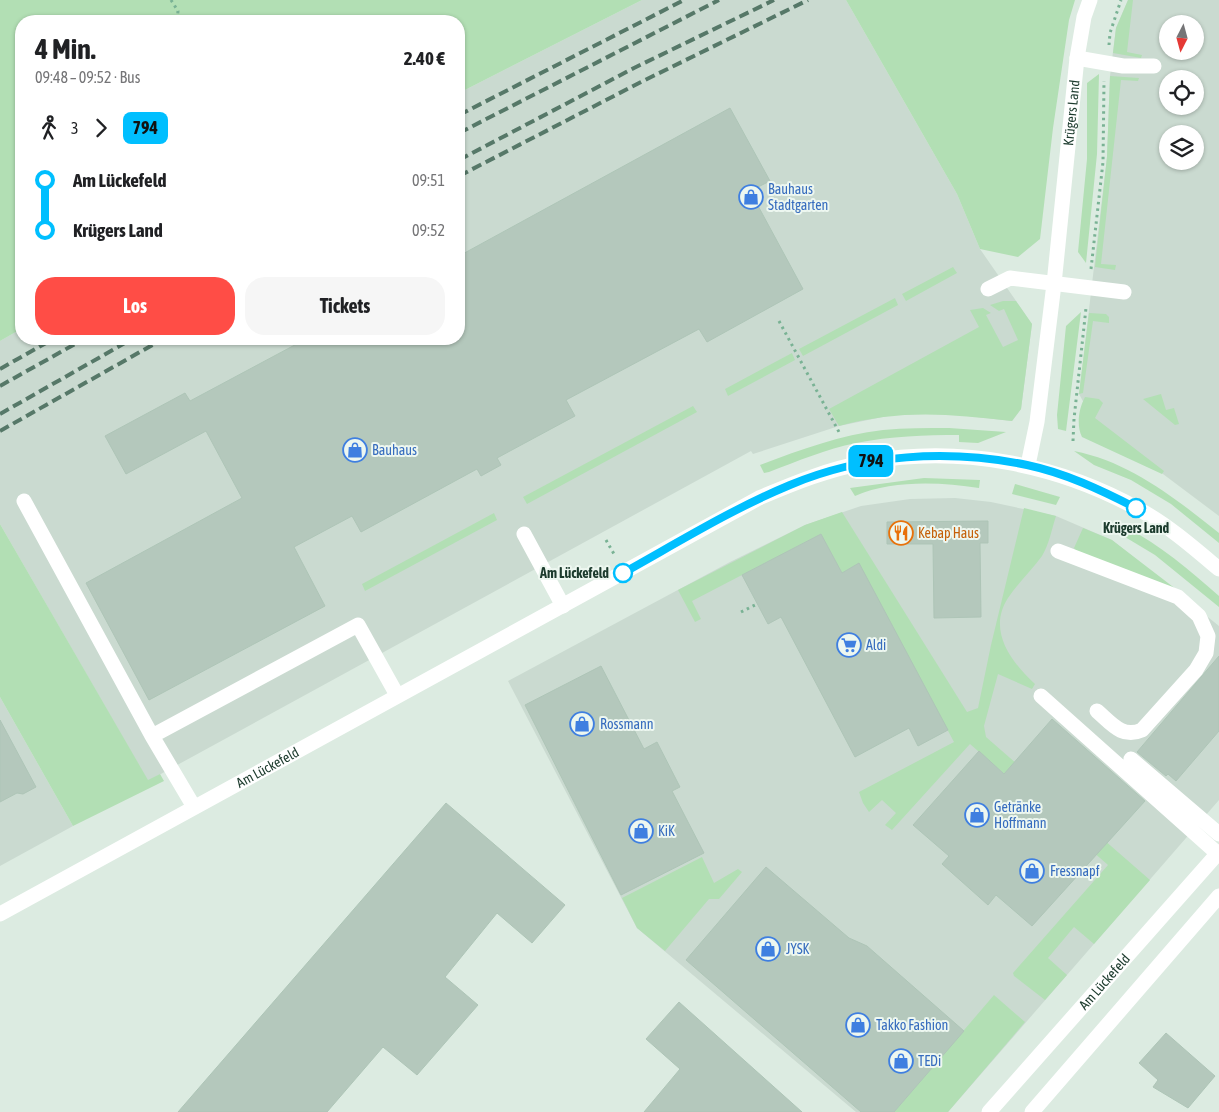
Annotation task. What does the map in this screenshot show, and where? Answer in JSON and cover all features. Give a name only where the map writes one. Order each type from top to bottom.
[{"type":"street","name":"Krügers Land","points":[[1028,465],[1037,422],[1054,284],[1076,58],[1084,17],[1090,0]]},
{"type":"street","points":[[1076,58],[1139,67],[1154,66]]},
{"type":"street","points":[[988,290],[1010,278],[1124,292]]},
{"type":"street","name":"Am Lückefeld","points":[[0,914],[760,498],[791,484],[833,470],[867,462],[905,457],[959,457],[1028,465],[1083,483],[1142,511],[1181,537],[1219,569]]},
{"type":"street","points":[[24,501],[152,736],[194,807]]},
{"type":"street","points":[[524,534],[563,606]]},
{"type":"street","points":[[1058,551],[1178,597],[1199,616],[1208,636],[1206,653],[1196,670],[1142,730],[1132,735],[1122,732],[1097,711]]},
{"type":"street","points":[[152,736],[358,625],[397,695]]},
{"type":"street","points":[[1041,696],[1218,853]]},
{"type":"street","points":[[1131,759],[1219,834]]},
{"type":"street","name":"Am Lückefeld","points":[[989,1112],[1218,853]]},
{"type":"street","points":[[1032,1112],[1219,896]]},
{"type":"path","points":[[171,0],[178,11],[178,15]]},
{"type":"path","points":[[1074,441],[1077,390],[1103,162],[1106,63],[1110,33],[1121,0]]},
{"type":"path","points":[[779,321],[839,432]]},
{"type":"path","points":[[606,540],[614,554]]},
{"type":"path","points":[[741,612],[757,604]]},
{"type":"shaded area","points":[[642,0],[846,0],[957,194],[980,249],[1032,324],[1021,409],[1012,421],[942,413],[892,415],[839,426],[753,454],[751,451],[148,781],[0,524],[0,341],[15,332],[15,345],[465,345],[465,90]]},
{"type":"shaded area","points":[[1128,0],[1219,0],[1219,516],[1095,423],[1079,394],[1107,157],[1110,76],[1116,28]]},
{"type":"shaded area","points":[[955,498],[991,502],[1056,516],[1112,540],[1219,626],[1219,800],[948,1112],[856,1112],[637,928],[508,681],[730,562],[805,525],[861,506],[910,499]]},
{"type":"shaded area","points":[[0,697],[73,826],[0,866]]},
{"type":"green space","points":[[0,0],[642,0],[465,90],[465,15],[15,15],[15,332],[0,341]]},
{"type":"green space","points":[[846,0],[1075,0],[1069,20],[1053,128],[1040,239],[1018,257],[980,249],[957,194]]},
{"type":"green space","points":[[1128,0],[1133,0],[1127,52],[1142,55],[1141,58],[1113,53],[1116,28]]},
{"type":"green space","points":[[1099,74],[1097,154],[1086,263],[1078,252],[1087,159],[1087,83]]},
{"type":"green space","points":[[1110,76],[1139,78],[1138,81],[1121,80],[1101,264],[1116,265],[1115,270],[1095,267],[1107,157]]},
{"type":"green space","points":[[953,267],[957,273],[906,301],[902,294]]},
{"type":"green space","points":[[895,298],[898,305],[803,356],[799,349]]},
{"type":"green space","points":[[1003,301],[1016,301],[1032,324],[1021,409],[1012,421],[925,414],[884,417],[839,426],[829,409],[979,327],[970,310],[983,308],[991,313],[986,315],[1003,347],[1018,340],[1004,309],[999,311],[990,305]]},
{"type":"green space","points":[[1081,312],[1066,431],[1058,429],[1057,415],[1066,326]]},
{"type":"green space","points":[[1089,313],[1106,314],[1109,317],[1109,323],[1093,321],[1083,393],[1079,394]]},
{"type":"green space","points":[[792,353],[795,360],[728,396],[725,389]]},
{"type":"green space","points":[[1161,394],[1166,410],[1174,408],[1179,424],[1175,425],[1143,399]]},
{"type":"green space","points":[[1085,397],[1099,399],[1103,403],[1095,418],[1164,471],[1162,474],[1082,437],[1079,417]]},
{"type":"green space","points":[[693,406],[697,412],[527,504],[523,497]]},
{"type":"green space","points":[[949,428],[1006,432],[978,443],[959,442],[959,435],[882,439],[834,449],[769,472],[764,473],[760,465],[851,435],[883,430]]},
{"type":"green space","points":[[1074,451],[1095,456],[1151,483],[1219,533],[1219,543],[1171,504],[1131,480],[1094,465]]},
{"type":"green space","points":[[924,478],[980,480],[979,488],[948,484],[900,485],[884,487],[855,496],[850,488]]},
{"type":"green space","points":[[1015,484],[1060,497],[1056,505],[1012,494]]},
{"type":"green space","points":[[1024,508],[1056,516],[1042,556],[1008,598],[1002,610],[1000,622],[1001,633],[1010,656],[1035,684],[1032,689],[998,674],[984,726],[986,737],[1150,880],[1094,944],[1074,927],[1048,958],[1067,975],[1045,1000],[1014,976],[1013,973],[1108,865],[970,744],[892,830],[885,825],[896,813],[882,800],[869,812],[859,792],[954,742],[859,564],[842,573],[821,534],[692,601],[701,619],[695,622],[678,590],[805,525],[842,512],[967,712],[978,708]]},
{"type":"green space","points":[[494,513],[497,520],[365,591],[362,584]]},
{"type":"green space","points":[[0,524],[148,780],[160,774],[164,781],[73,826],[0,697]]},
{"type":"green space","points":[[1125,527],[1163,550],[1197,577],[1219,596],[1219,607],[1155,555],[1120,534]]},
{"type":"green space","points":[[1083,528],[1112,540],[1181,593],[1076,551],[1074,548]]},
{"type":"green space","points":[[702,857],[714,883],[738,869],[742,872],[719,899],[709,899],[665,951],[637,928],[622,898]]},
{"type":"green space","points":[[994,995],[1025,1022],[948,1112],[894,1112]]},
{"type":"building","name":"Bauhaus","points":[[730,108],[770,181],[750,191],[803,289],[707,342],[699,329],[566,400],[575,416],[497,458],[501,465],[481,476],[477,469],[361,532],[352,516],[294,547],[325,606],[149,700],[86,583],[242,498],[206,431],[126,474],[105,436],[185,393],[190,401],[295,345],[465,345],[465,253]]},
{"type":"building","points":[[988,521],[988,543],[980,543],[981,617],[934,618],[933,544],[887,544],[887,522]]},
{"type":"building","name":"Aldi","points":[[821,534],[842,573],[859,563],[948,730],[918,746],[909,728],[855,757],[781,617],[768,624],[742,575]]},
{"type":"building","points":[[1219,656],[1219,731],[1176,781],[1168,774],[1166,776],[1137,752]]},
{"type":"building","points":[[601,666],[644,749],[657,742],[680,787],[672,791],[704,853],[621,895],[525,705]]},
{"type":"building","points":[[1052,719],[1145,801],[1032,926],[996,895],[988,905],[942,864],[949,856],[913,825],[979,751],[1004,774]]},
{"type":"building","points":[[0,720],[36,787],[23,794],[17,793],[0,802]]},
{"type":"building","points":[[446,803],[565,905],[532,943],[497,913],[445,977],[478,1005],[417,1075],[383,1047],[327,1112],[178,1112]]},
{"type":"building","points":[[766,867],[849,938],[867,946],[964,1031],[894,1112],[861,1112],[686,960]]},
{"type":"building","points":[[679,1002],[802,1112],[644,1112],[680,1069],[646,1039]]},
{"type":"building","points":[[1166,1033],[1215,1076],[1188,1108],[1153,1087],[1158,1080],[1139,1063]]},
{"type":"railway","points":[[465,112],[684,0]]},
{"type":"railway","points":[[465,130],[719,0]]},
{"type":"railway","points":[[465,157],[634,68],[774,0]]},
{"type":"railway","points":[[465,173],[641,82],[808,0]]},
{"type":"railway","points":[[0,369],[42,345]]},
{"type":"railway","points":[[0,386],[73,345]]},
{"type":"railway","points":[[0,414],[121,345]]},
{"type":"railway","points":[[0,431],[152,345]]},
{"type":"bus line","name":"794","points":[[623,573],[760,498],[791,484],[833,470],[867,462],[905,457],[959,457],[1028,465],[1083,483],[1110,494],[1136,508]]},
{"type":"place","name":"Bauhaus Stadtgarten","points":[[751,197]]},
{"type":"place","name":"Bauhaus","points":[[355,450]]},
{"type":"place","name":"Krügers Land","points":[[1136,508]]},
{"type":"place","name":"Kebap Haus","points":[[901,533]]},
{"type":"place","name":"Am Lückefeld","points":[[623,573]]},
{"type":"place","name":"Aldi","points":[[849,645]]},
{"type":"place","name":"Rossmann","points":[[582,724]]},
{"type":"place","name":"Getränke Hoffmann","points":[[977,815]]},
{"type":"place","name":"KiK","points":[[641,831]]},
{"type":"place","name":"Fressnapf","points":[[1032,871]]},
{"type":"place","name":"JYSK","points":[[768,949]]},
{"type":"place","name":"Takko Fashion","points":[[858,1025]]},
{"type":"place","name":"TEDi","points":[[901,1061]]}]
